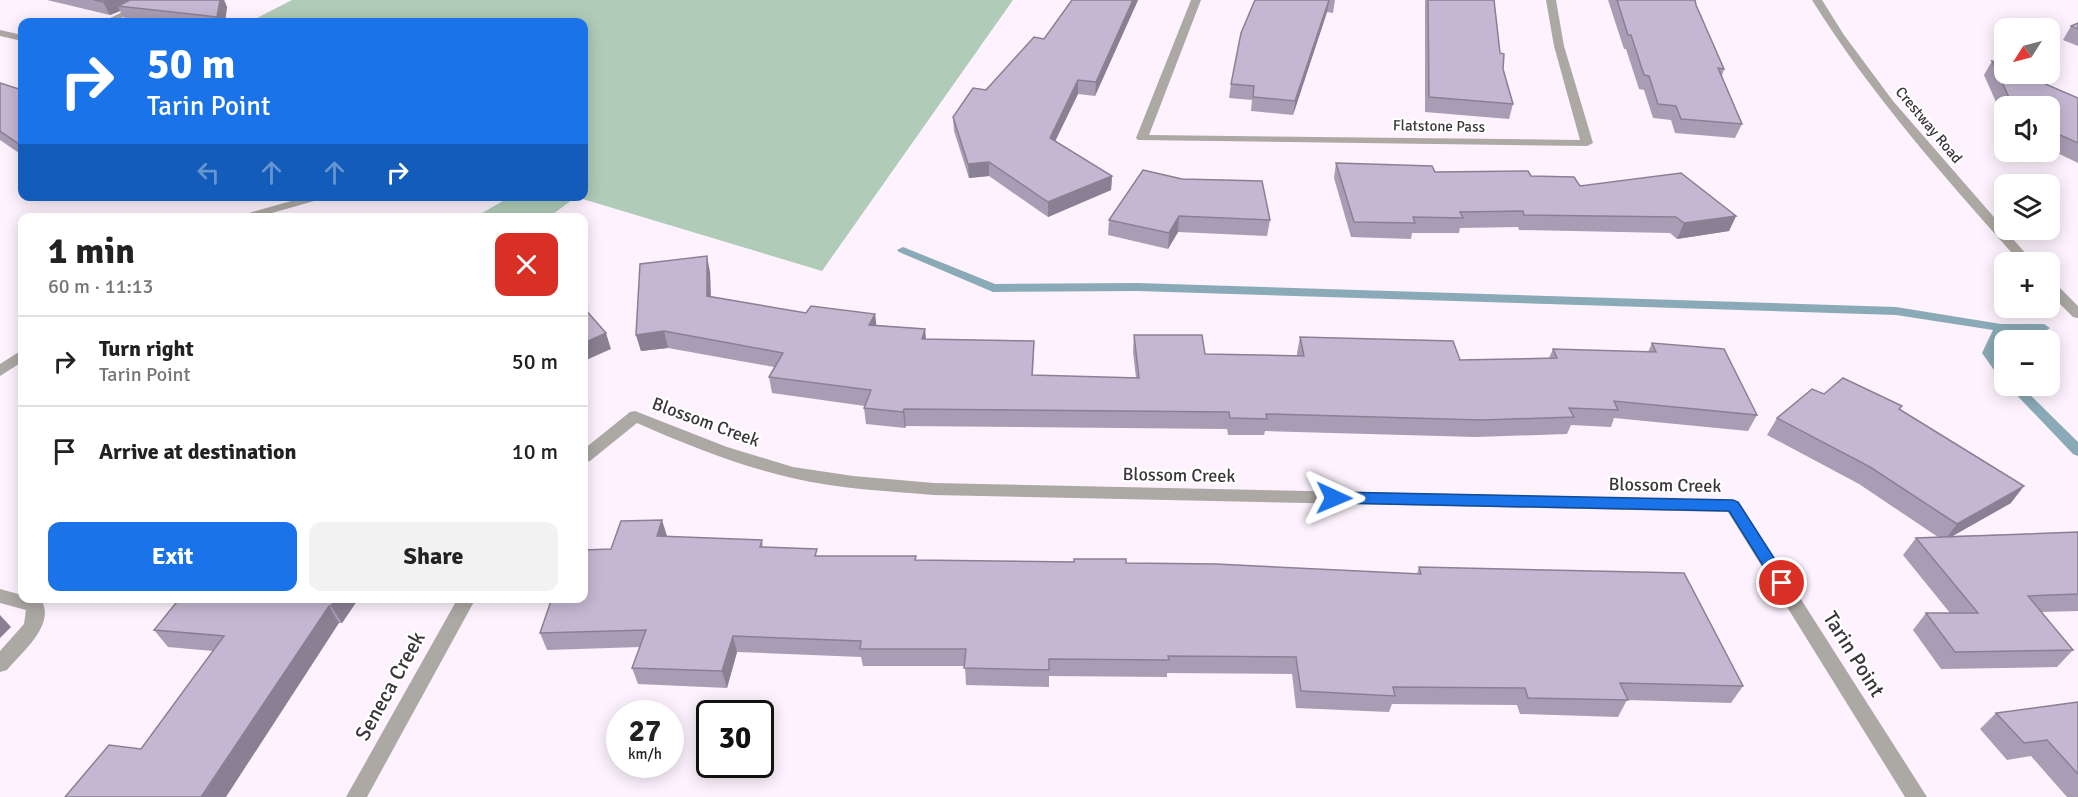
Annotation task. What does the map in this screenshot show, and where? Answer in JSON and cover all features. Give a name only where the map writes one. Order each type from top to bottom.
[{"type":"street","points":[[116,18],[154,0]]},
{"type":"street","name":"Flatstone Pass","points":[[1196,0],[1142,138],[1587,143],[1559,46],[1551,0]]},
{"type":"street","name":"Crestway Road","points":[[1817,0],[1838,35],[1904,124],[2018,252]]},
{"type":"street","points":[[0,33],[18,37]]},
{"type":"street","points":[[257,213],[306,201]]},
{"type":"street","points":[[2060,296],[2078,314]]},
{"type":"street","points":[[0,371],[18,359]]},
{"type":"street","name":"Blossom Creek","points":[[588,454],[635,416],[659,427],[774,468],[856,483],[934,489],[1733,506]]},
{"type":"street","name":"Tarin Point","points":[[1733,506],[1917,797]]},
{"type":"street","points":[[0,596],[18,601]]},
{"type":"street","points":[[0,664],[33,627],[36,606],[25,603]]},
{"type":"street","name":"Seneca Creek","points":[[356,797],[463,603]]},
{"type":"green space","points":[[292,0],[1013,0],[822,271],[588,201],[588,18],[257,18]]},
{"type":"green space","points":[[503,201],[571,201],[554,213],[482,213]]},
{"type":"building","points":[[130,0],[220,0],[217,17],[118,6]]},
{"type":"building","points":[[1072,0],[1133,0],[1096,82],[1078,80],[1050,138],[1112,176],[1048,202],[989,162],[968,164],[953,117],[973,88],[986,90],[1034,37],[1044,39]]},
{"type":"building","points":[[1255,0],[1329,0],[1295,101],[1253,97],[1254,86],[1231,84],[1241,33]]},
{"type":"building","points":[[1428,0],[1494,0],[1500,53],[1504,54],[1503,69],[1513,104],[1429,97]]},
{"type":"building","points":[[1617,0],[1695,0],[1724,69],[1718,68],[1742,124],[1681,119],[1676,106],[1658,104],[1649,76],[1644,75],[1631,35],[1628,35]]},
{"type":"building","points":[[0,83],[18,89],[18,143],[0,131]]},
{"type":"building","points":[[2003,84],[2045,84],[2078,98],[2078,143],[2060,135],[2060,96],[2008,96]]},
{"type":"building","points":[[1336,163],[1432,166],[1435,172],[1528,171],[1531,176],[1574,177],[1580,186],[1681,173],[1736,216],[1684,223],[1676,217],[1524,215],[1523,211],[1460,212],[1463,218],[1413,217],[1415,223],[1354,222]]},
{"type":"building","points":[[1143,170],[1182,179],[1262,181],[1270,220],[1179,216],[1169,233],[1109,220]]},
{"type":"building","points":[[707,256],[707,296],[806,313],[811,306],[875,314],[869,325],[925,329],[922,339],[1034,341],[1032,375],[1139,378],[1134,335],[1202,335],[1205,354],[1304,356],[1300,337],[1453,341],[1460,360],[1557,358],[1553,349],[1656,352],[1652,343],[1724,349],[1757,415],[1614,401],[1618,410],[1569,408],[1574,417],[1482,420],[1266,414],[1267,419],[1230,418],[1229,412],[904,409],[903,412],[864,408],[871,390],[769,377],[783,353],[664,331],[636,335],[640,264]]},
{"type":"building","points":[[588,313],[606,333],[588,341]]},
{"type":"building","points":[[1843,378],[1902,406],[1899,409],[2024,486],[1957,524],[1870,467],[1777,418],[1812,389],[1824,394]]},
{"type":"building","points":[[662,520],[657,536],[762,540],[760,547],[817,549],[815,556],[916,556],[915,560],[1074,562],[1074,559],[1126,559],[1126,563],[1216,564],[1421,574],[1419,567],[1684,573],[1743,686],[1620,683],[1628,700],[1528,698],[1525,688],[1393,687],[1395,696],[1301,691],[1296,657],[1168,656],[1169,660],[1049,659],[1049,670],[964,668],[966,649],[860,649],[861,641],[733,636],[722,671],[632,668],[646,630],[540,633],[550,603],[588,603],[588,550],[611,549],[621,521]]},
{"type":"building","points":[[2078,532],[2078,594],[2028,596],[2073,650],[1955,652],[1926,613],[1978,613],[1916,538]]},
{"type":"building","points":[[176,603],[333,603],[329,606],[201,797],[65,797],[109,745],[141,749],[224,636],[154,630]]},
{"type":"building","points":[[2078,702],[2078,774],[2047,740],[2024,743],[1996,713]]},
{"type":"waterway","points":[[903,250],[993,288],[1137,287],[1896,311],[2001,328]]},
{"type":"waterway","points":[[2001,328],[2044,328]]},
{"type":"waterway","points":[[1994,337],[1988,353],[1994,361]]},
{"type":"waterway","points":[[2024,396],[2078,451]]},
{"type":"route","points":[[1334,498],[1733,506],[1782,583]]}]
